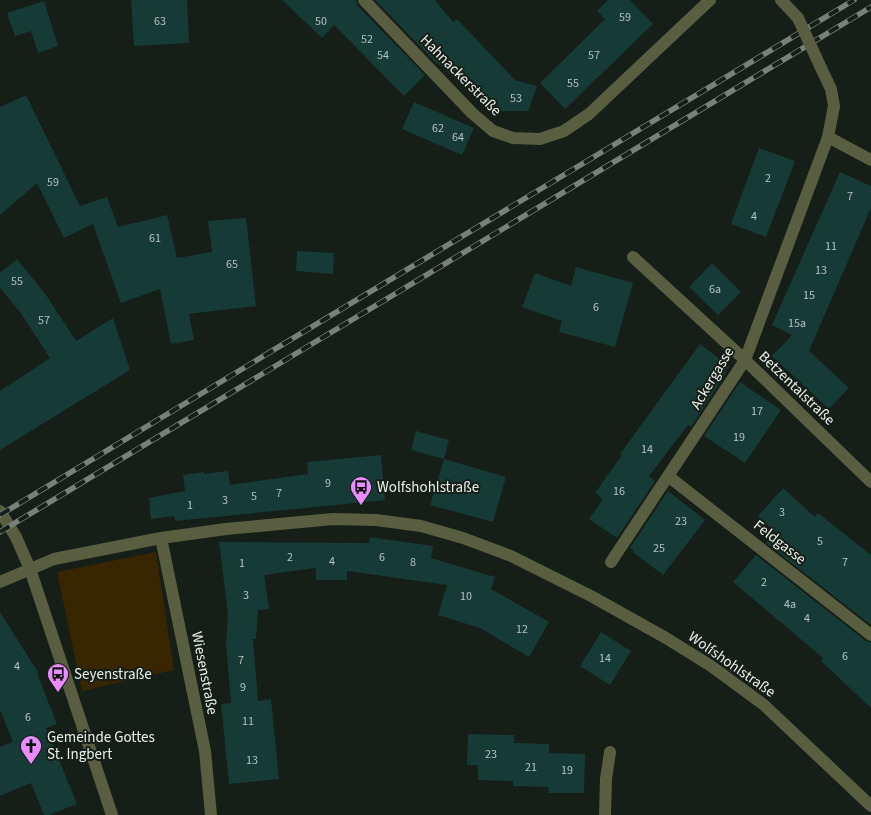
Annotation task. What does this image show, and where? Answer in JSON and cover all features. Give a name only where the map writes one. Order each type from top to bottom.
[{"type":"street","name":"Hahnackerstraße","points":[[364,0],[472,113],[494,131],[513,138],[540,139],[564,131],[589,114],[710,0]]},
{"type":"street","points":[[781,0],[798,18],[831,89],[834,106],[828,137],[871,160]]},
{"type":"street","name":"Ackergasse","points":[[611,562],[745,360],[828,137]]},
{"type":"street","name":"Betzentalstraße","points":[[633,257],[745,360],[871,482]]},
{"type":"street","name":"Feldgasse","points":[[668,476],[871,634]]},
{"type":"street","points":[[0,511],[16,537],[30,569],[112,815]]},
{"type":"street","name":"Wolfshohlstraße","points":[[0,582],[54,559],[161,538],[226,529],[332,519],[376,520],[421,526],[463,538],[511,556],[591,596],[666,638],[711,666],[764,705],[871,806]]},
{"type":"street","name":"Wiesenstraße","points":[[161,538],[205,752],[211,815]]},
{"type":"street","points":[[606,815],[606,779],[610,752]]},
{"type":"shaded area","points":[[156,552],[174,670],[82,691],[57,572]]},
{"type":"building","points":[[131,0],[187,0],[189,43],[134,46]]},
{"type":"building","points":[[282,0],[356,0],[358,6],[425,75],[404,96],[334,25],[322,38]]},
{"type":"building","points":[[375,0],[435,0],[453,22],[457,19],[515,80],[537,86],[528,111],[489,111],[437,64]]},
{"type":"building","points":[[608,0],[630,0],[653,24],[565,109],[540,83],[605,19],[597,11]]},
{"type":"building","points":[[44,1],[58,46],[38,53],[31,31],[15,36],[7,13]]},
{"type":"building","points":[[26,95],[80,206],[107,197],[118,227],[167,215],[177,258],[212,252],[208,221],[246,218],[256,306],[189,314],[194,340],[171,344],[160,289],[121,303],[93,224],[64,238],[37,183],[0,215],[0,107]]},
{"type":"building","points":[[414,102],[474,128],[462,155],[402,129]]},
{"type":"building","points":[[759,148],[795,161],[766,237],[731,224]]},
{"type":"building","points":[[840,172],[871,186],[871,208],[809,351],[849,388],[829,409],[772,356],[792,335],[772,325]]},
{"type":"building","points":[[297,251],[334,253],[333,274],[296,271]]},
{"type":"building","points":[[17,259],[46,295],[76,341],[113,318],[130,370],[0,450],[0,391],[50,358],[20,312],[0,288],[0,273]]},
{"type":"building","points":[[712,263],[741,292],[718,315],[689,287]]},
{"type":"building","points":[[576,267],[633,283],[615,347],[559,332],[562,321],[522,307],[535,273],[571,286]]},
{"type":"building","points":[[700,344],[729,366],[691,427],[688,425],[649,476],[655,481],[617,538],[589,519],[603,499],[595,493],[622,455],[620,454]]},
{"type":"building","points":[[740,382],[781,410],[745,463],[704,436]]},
{"type":"building","points":[[416,431],[449,440],[444,459],[411,450]]},
{"type":"building","points":[[381,455],[385,500],[175,521],[174,516],[151,519],[149,498],[185,491],[183,475],[228,471],[230,485],[308,474],[307,462]]},
{"type":"building","points":[[444,459],[506,477],[493,522],[430,505]]},
{"type":"building","points":[[783,488],[815,517],[818,513],[871,555],[871,625],[766,543],[775,532],[758,516]]},
{"type":"building","points":[[668,491],[705,520],[663,575],[630,548]]},
{"type":"building","points":[[370,537],[433,546],[431,558],[495,577],[491,589],[549,622],[529,657],[480,628],[438,615],[447,585],[347,571],[347,580],[316,580],[316,568],[264,575],[269,609],[258,610],[256,639],[253,639],[258,701],[271,699],[279,779],[229,784],[221,704],[231,703],[226,643],[228,614],[219,542],[369,543]]},
{"type":"building","points":[[756,555],[871,643],[871,708],[821,661],[823,658],[733,582]]},
{"type":"building","points":[[0,612],[38,672],[57,724],[46,728],[77,804],[49,815],[44,815],[31,783],[0,796],[0,747],[13,742],[0,710]]},
{"type":"building","points":[[601,632],[631,651],[610,685],[580,666]]},
{"type":"building","points":[[468,734],[514,735],[514,743],[549,744],[549,753],[585,754],[584,793],[549,793],[548,787],[513,786],[513,781],[478,780],[478,765],[467,765]]},
{"type":"railway","points":[[0,515],[854,0]]},
{"type":"railway","points":[[0,532],[871,7]]},
{"type":"place","name":"Wolfshohlstraße","points":[[361,506]]},
{"type":"place","name":"Seyenstraße","points":[[58,693]]},
{"type":"place","name":"Gemeinde Gottes St. Ingbert","points":[[31,765]]}]
